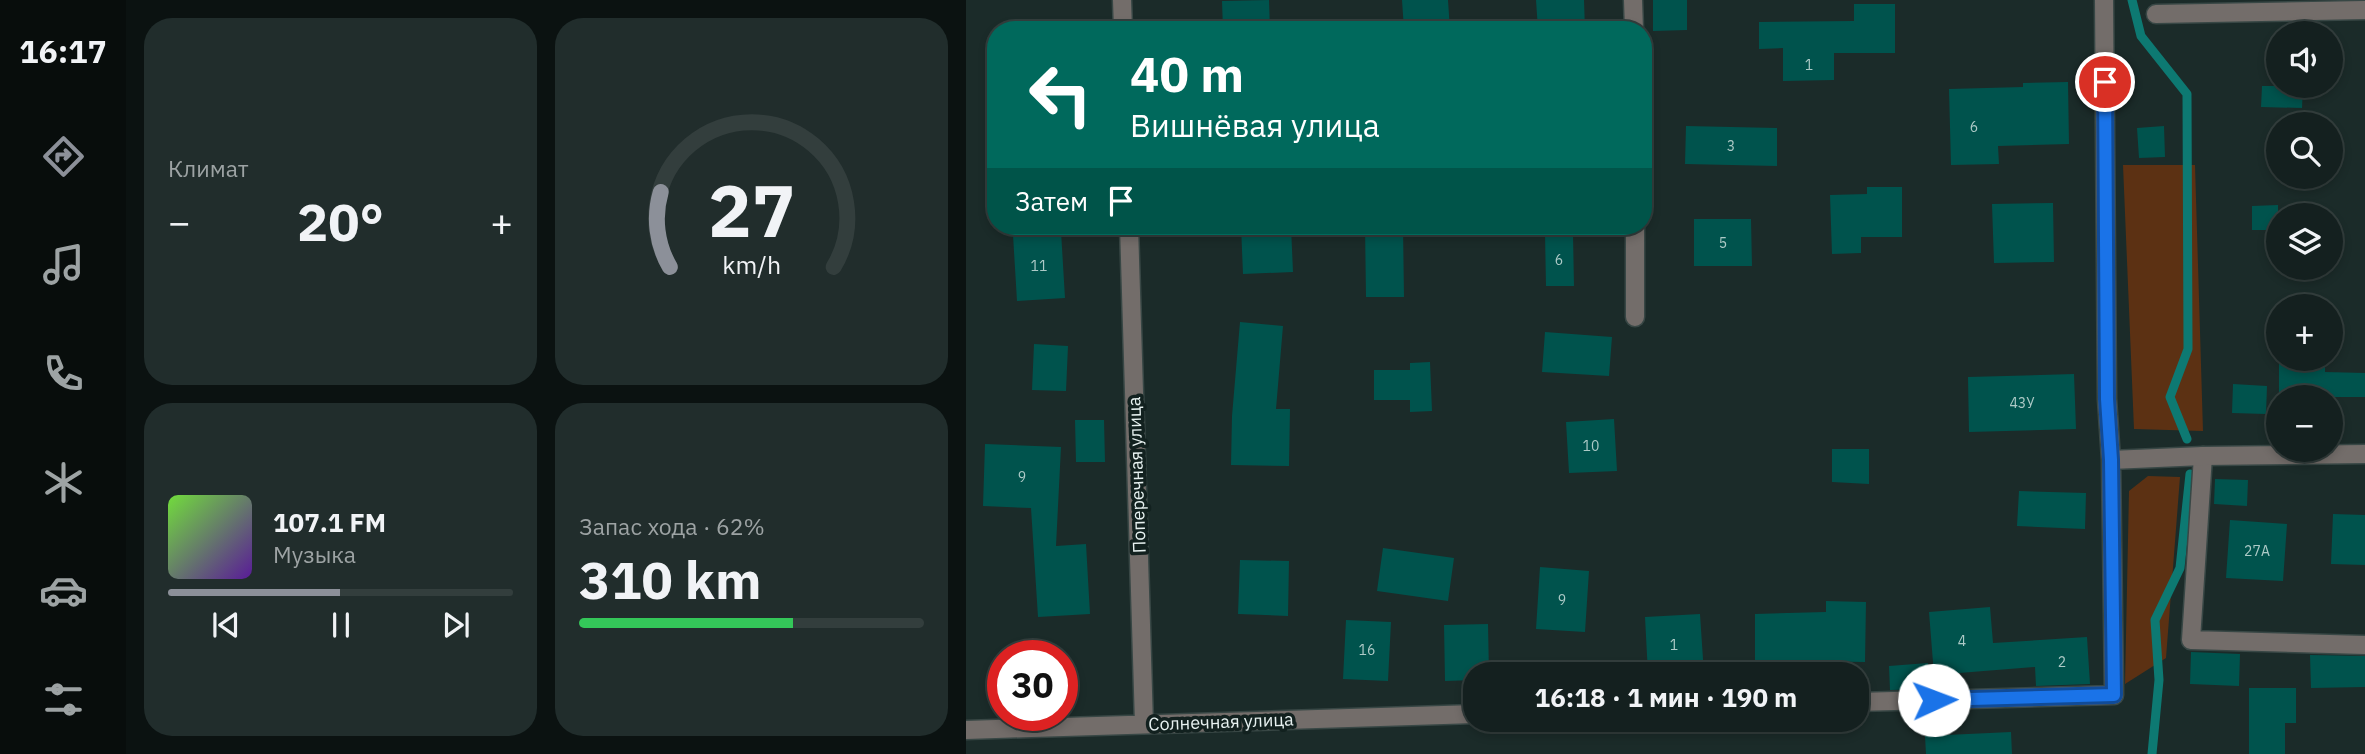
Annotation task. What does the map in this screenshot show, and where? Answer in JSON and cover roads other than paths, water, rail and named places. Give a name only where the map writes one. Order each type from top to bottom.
[{"type":"street","points":[[1122,0],[1123,21]]},
{"type":"street","points":[[1633,0],[1634,21]]},
{"type":"street","points":[[1869,702],[2114,695],[2111,460],[2107,399],[2104,0]]},
{"type":"street","points":[[2156,14],[2365,10]]},
{"type":"street","name":"Поперечная улица","points":[[1129,235],[1144,724]]},
{"type":"street","points":[[1635,235],[1635,317]]},
{"type":"street","points":[[2111,460],[2365,454]]},
{"type":"street","points":[[2203,456],[2191,640],[2365,645]]},
{"type":"street","name":"Солнечная улица","points":[[966,730],[1463,714]]},
{"type":"waterway","points":[[2132,0],[2141,36],[2187,94],[2188,349],[2170,397],[2187,439]]},
{"type":"waterway","points":[[2152,754],[2159,680],[2155,620],[2180,568],[2190,474]]}]
